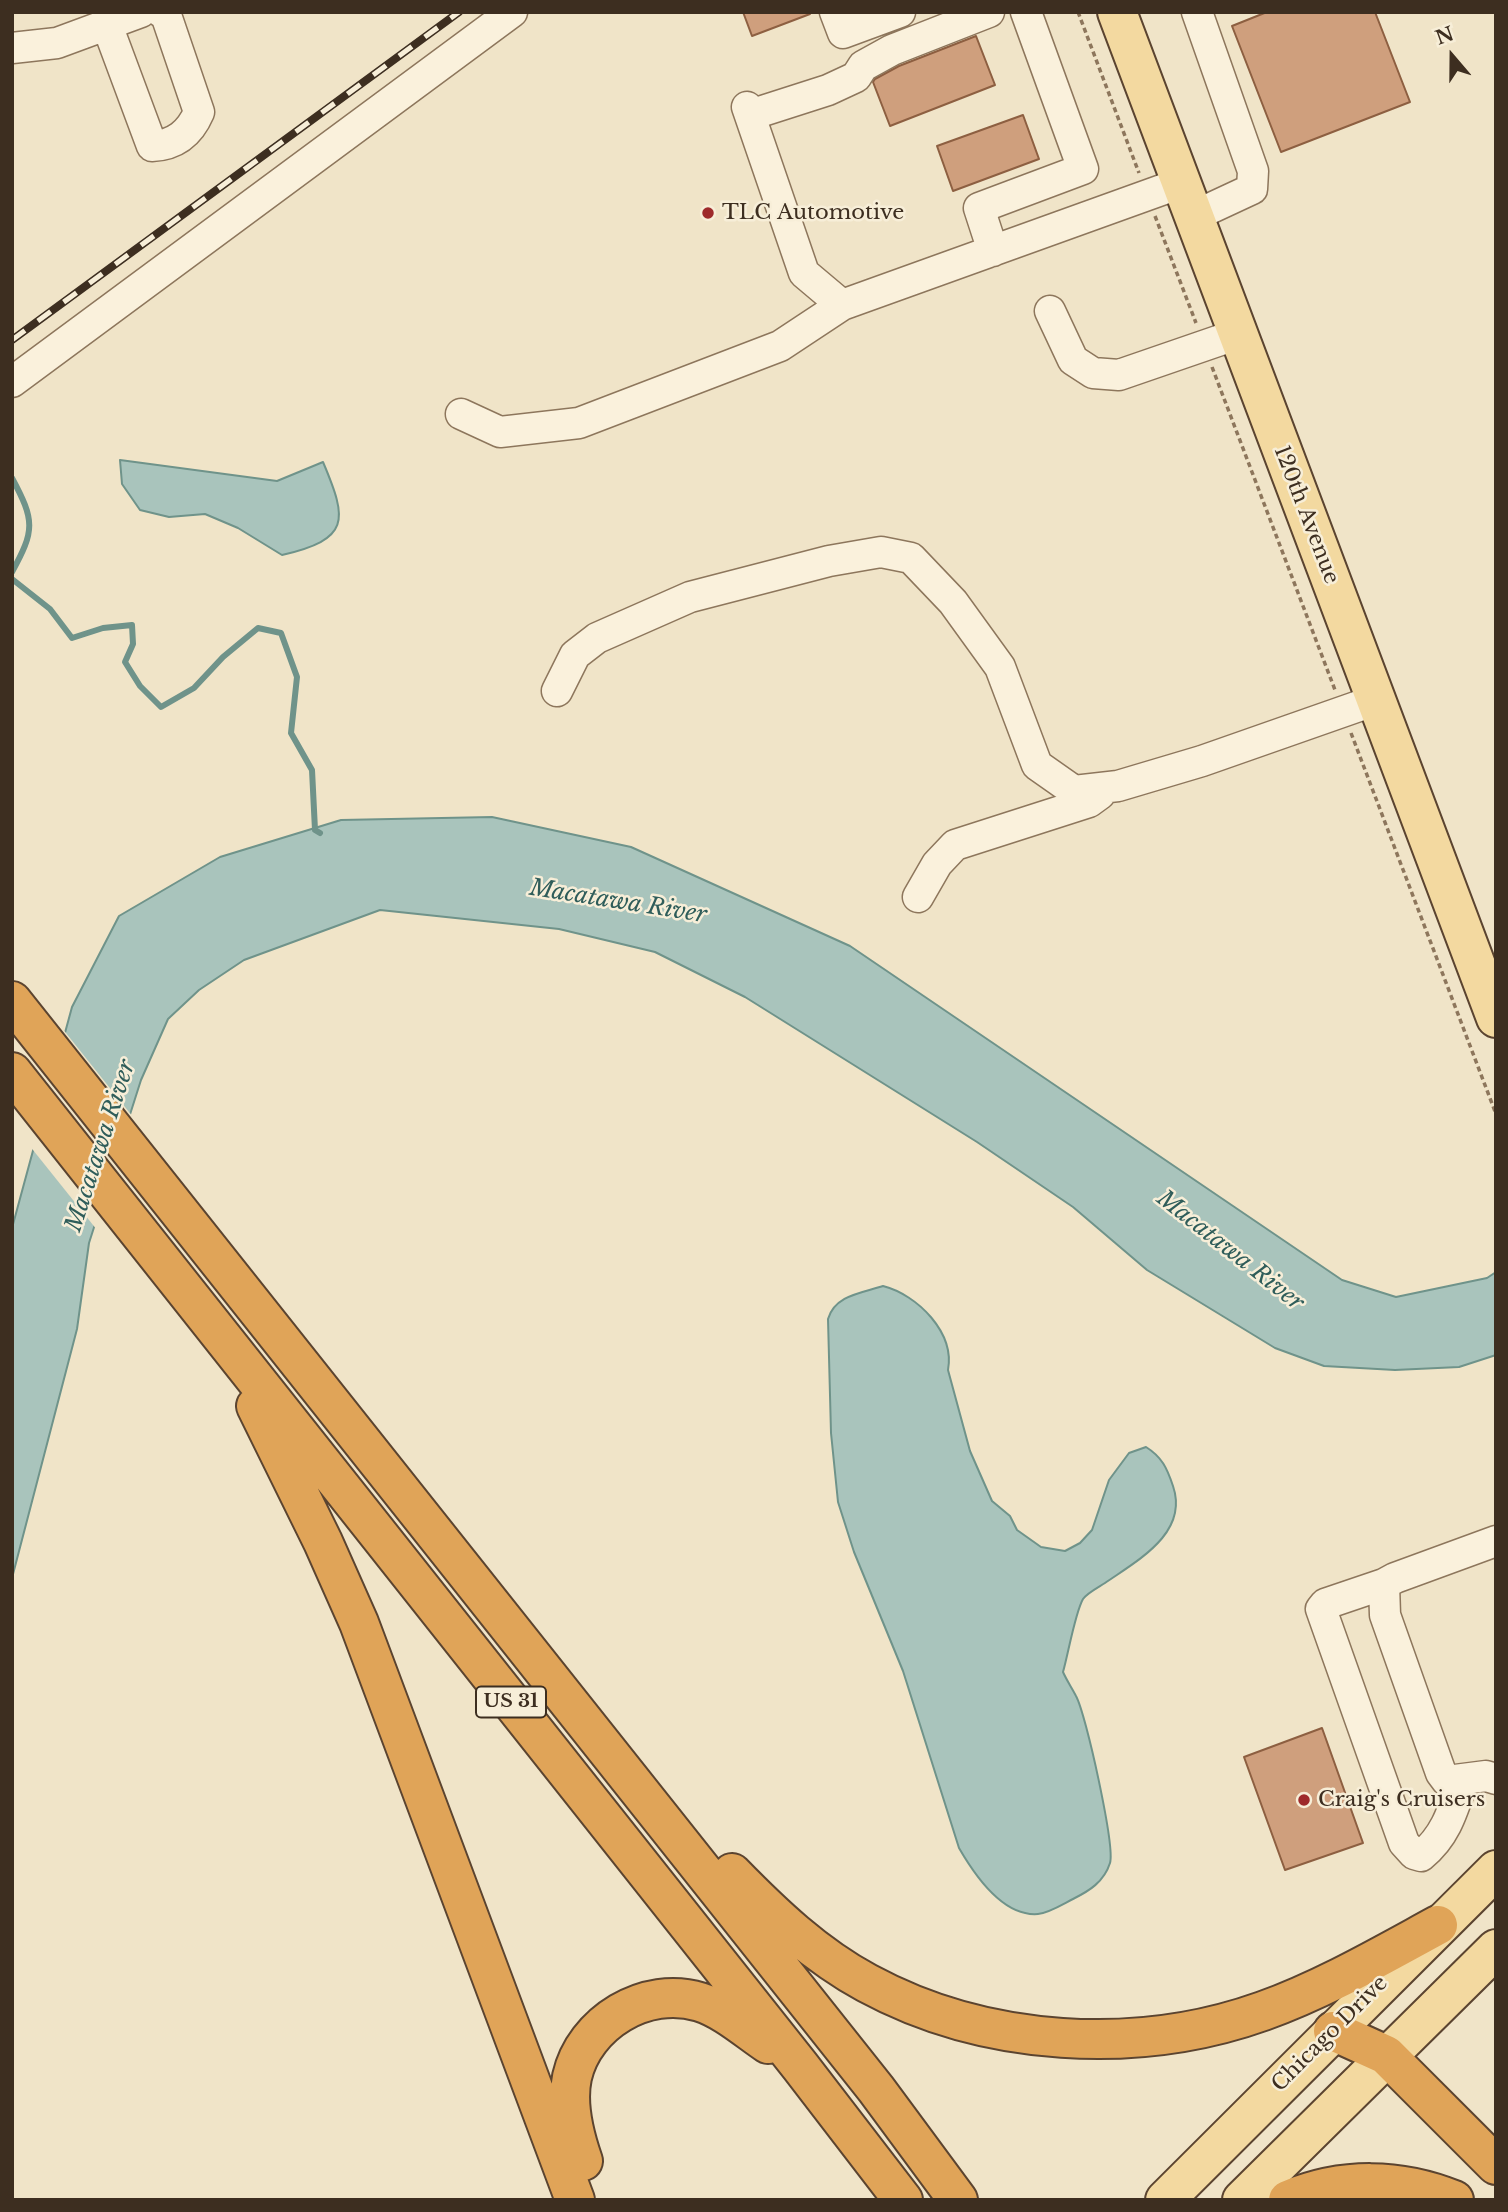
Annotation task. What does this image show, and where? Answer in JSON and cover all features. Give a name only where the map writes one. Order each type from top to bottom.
[{"type":"highway","name":"US 31","points":[[18,1008],[876,2089],[958,2200]]},
{"type":"highway","name":"US 31","points":[[12,1072],[800,2066],[903,2200]]},
{"type":"highway","points":[[222,1338],[323,1542],[359,1623],[575,2200]]},
{"type":"highway","points":[[595,1735],[771,1912],[816,1950],[868,1984],[897,1997],[930,2011],[998,2029],[1084,2039],[1190,2031],[1229,2022],[1296,1997],[1366,1965],[1438,1925]]},
{"type":"highway","points":[[596,2200],[572,2119],[572,2078],[578,2057],[590,2038],[622,2011],[663,1999],[700,2002],[718,2010],[800,2066]]},
{"type":"highway","points":[[1334,2031],[1386,2055],[1496,2165]]},
{"type":"highway","points":[[1288,2200],[1323,2188],[1376,2182],[1418,2188],[1454,2200]]},
{"type":"main road","name":"120th Avenue","points":[[1117,12],[1221,340],[1359,705],[1496,1018]]},
{"type":"main road","name":"Chicago Drive","points":[[1165,2200],[1496,1870]]},
{"type":"main road","points":[[1242,2200],[1496,1949]]},
{"type":"lane","points":[[12,48],[57,43],[141,12]]},
{"type":"lane","points":[[107,25],[152,146],[169,145],[192,127],[199,112],[166,15],[161,12]]},
{"type":"lane","points":[[12,382],[512,12]]},
{"type":"lane","points":[[835,12],[843,33],[900,12]]},
{"type":"lane","points":[[842,305],[804,273],[749,111],[828,90],[856,77],[863,66],[892,50],[989,12]]},
{"type":"lane","points":[[993,251],[979,208],[1083,169],[1026,12]]},
{"type":"lane","points":[[461,414],[500,432],[579,423],[780,346],[842,305],[993,251],[1174,198],[1252,189],[1253,171],[1197,12]]},
{"type":"lane","points":[[1050,312],[1073,360],[1093,373],[1119,375],[1221,340]]},
{"type":"lane","points":[[557,691],[575,655],[597,638],[690,597],[829,561],[881,552],[911,558],[953,602],[1000,667],[1037,765],[1074,791],[1109,788],[1202,761],[1359,705]]},
{"type":"lane","points":[[918,897],[937,864],[956,845],[1089,802],[1109,788]]},
{"type":"lane","points":[[1485,1776],[1449,1821],[1434,1846],[1421,1856],[1414,1854],[1404,1843],[1321,1609],[1325,1604],[1496,1541]]},
{"type":"lane","points":[[1384,1584],[1385,1615],[1441,1773],[1447,1780],[1485,1776]]},
{"type":"path","points":[[1078,12],[1174,198],[1221,340],[1359,705],[1496,1114]]},
{"type":"water","points":[[120,460],[277,481],[323,462],[337,499],[337,525],[321,542],[282,555],[238,528],[205,514],[169,517],[140,510],[122,484]]},
{"type":"water","name":"Macatawa River","points":[[492,817],[631,847],[850,946],[1342,1280],[1396,1297],[1487,1278],[1496,1272],[1496,1355],[1459,1367],[1395,1370],[1324,1366],[1275,1348],[1147,1270],[1073,1207],[977,1142],[745,997],[655,952],[559,929],[380,910],[244,960],[199,990],[168,1019],[141,1080],[89,1243],[77,1329],[12,1578],[12,1228],[72,1007],[119,916],[220,857],[341,820]]},
{"type":"water","points":[[883,1286],[921,1307],[940,1330],[946,1343],[948,1370],[970,1451],[992,1501],[1010,1516],[1017,1530],[1041,1547],[1065,1551],[1080,1543],[1092,1530],[1109,1480],[1129,1453],[1146,1447],[1152,1451],[1163,1464],[1173,1486],[1176,1503],[1174,1518],[1167,1531],[1145,1555],[1090,1592],[1083,1599],[1077,1614],[1063,1672],[1081,1708],[1092,1752],[1104,1807],[1110,1863],[1104,1876],[1090,1889],[1042,1913],[1025,1913],[1001,1901],[981,1881],[959,1848],[903,1671],[854,1552],[838,1502],[831,1433],[828,1319],[843,1300]]},
{"type":"pier","points":[[62,1028],[133,1117],[97,1230],[29,1145]]},
{"type":"building","points":[[743,12],[810,12],[810,14],[752,36]]},
{"type":"building","points":[[1267,12],[1375,12],[1410,102],[1281,152],[1232,26]]},
{"type":"building","points":[[976,36],[995,85],[890,126],[873,82],[875,79],[899,66]]},
{"type":"building","points":[[1023,115],[1039,159],[953,191],[937,146]]},
{"type":"building","name":"Craig's Cruisers","points":[[1322,1728],[1363,1843],[1285,1870],[1244,1757]]},
{"type":"waterway","points":[[12,478],[25,505],[29,525],[25,546],[12,572]]},
{"type":"waterway","points":[[12,579],[50,609],[72,638],[103,628],[132,625],[133,644],[125,662],[140,686],[161,707],[194,688],[223,657],[258,628],[281,633],[297,677],[291,733],[312,770],[315,830],[320,833]]},
{"type":"railway","points":[[12,340],[459,12]]},
{"type":"place","name":"TLC Automotive","points":[[708,213]]},
{"type":"place","name":"Craig's Cruisers","points":[[1304,1800]]}]
